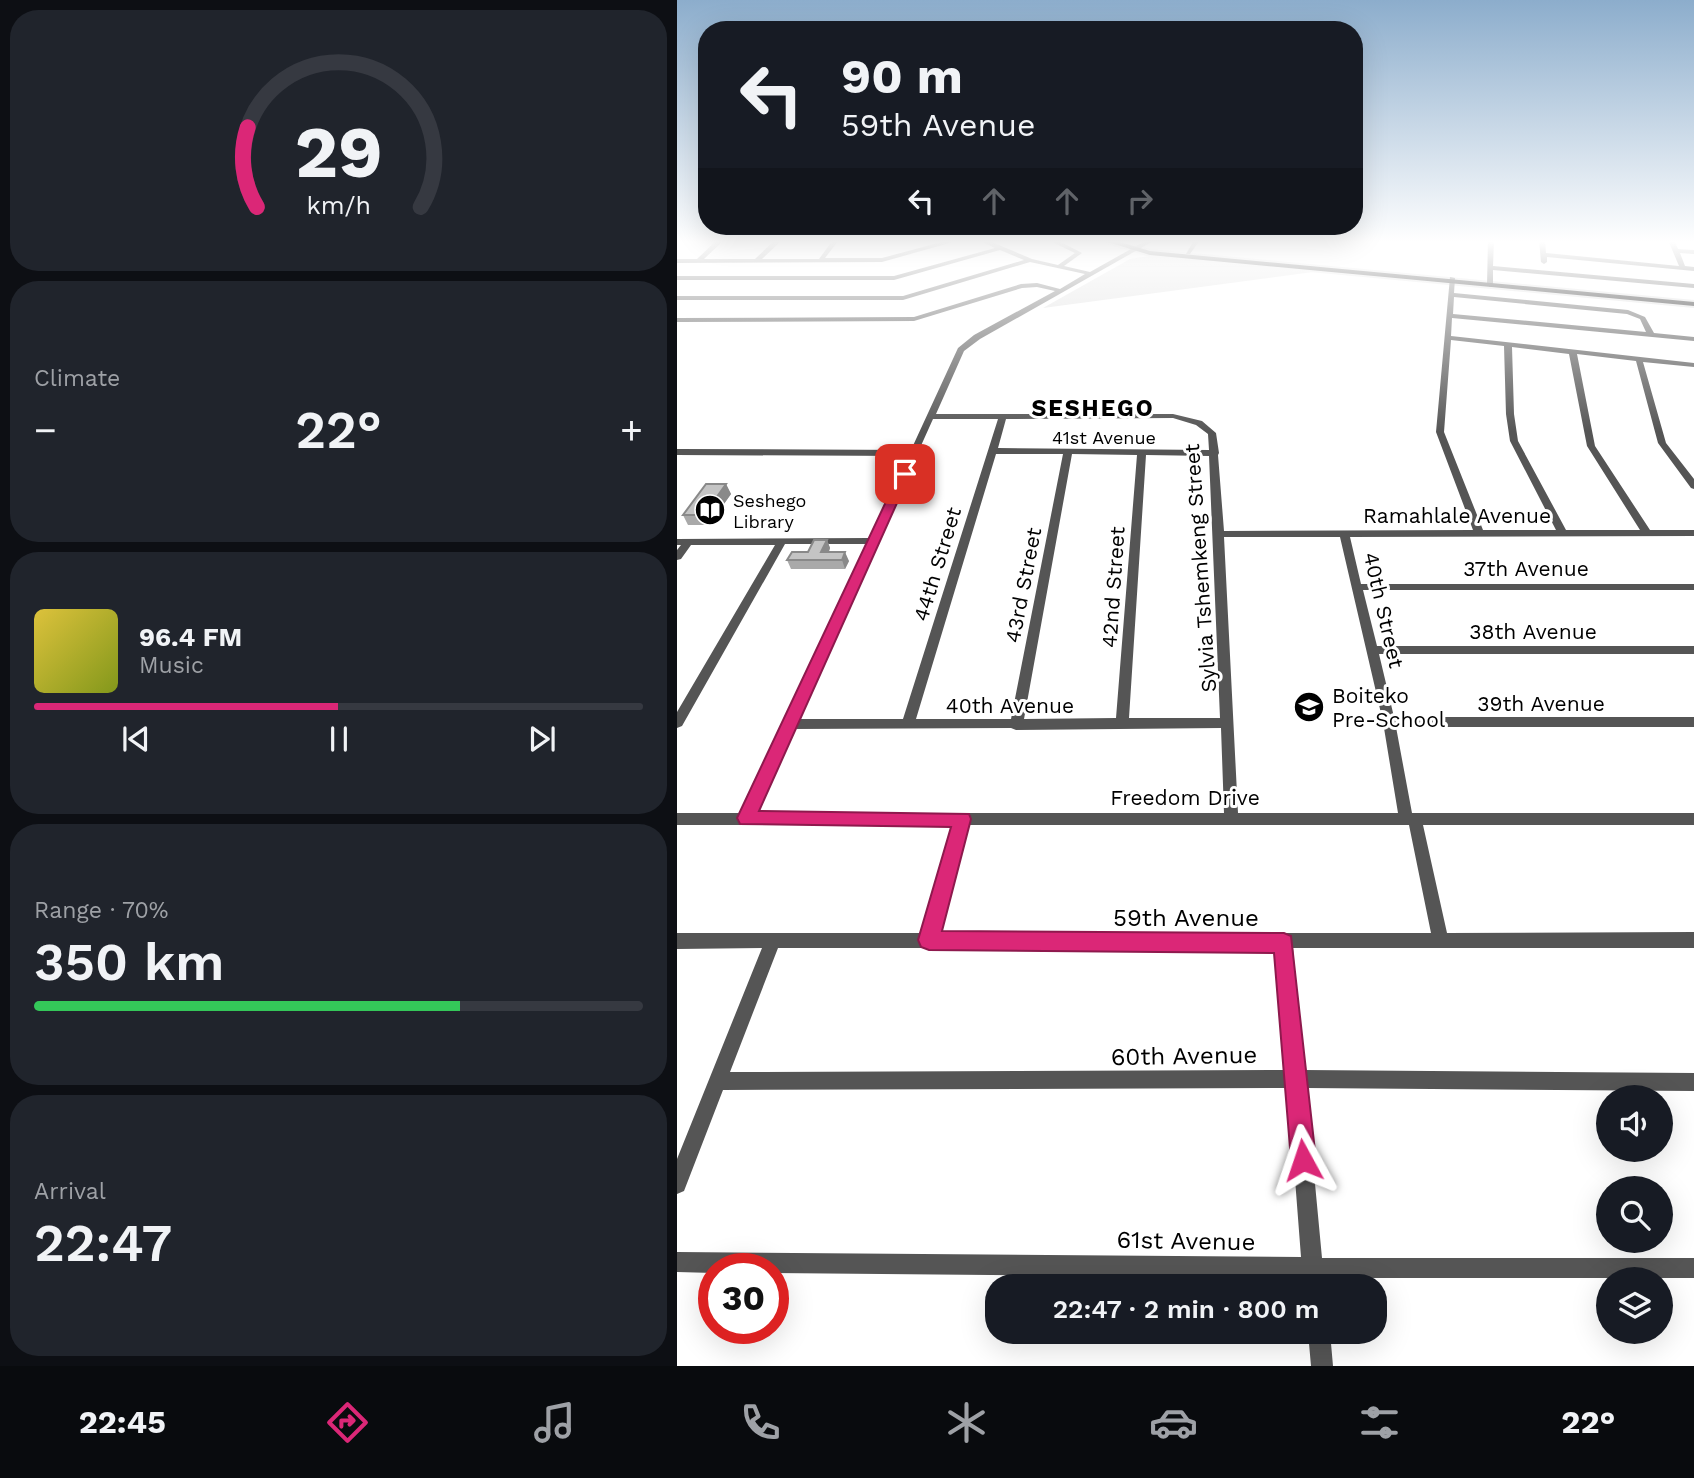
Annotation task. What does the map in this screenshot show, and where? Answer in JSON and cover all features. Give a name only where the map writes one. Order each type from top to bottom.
[{"type":"main road","points":[[1674,304],[1694,313]]},
{"type":"street","points":[[864,320],[874,304]]},
{"type":"street","points":[[677,320],[920,318],[965,304]]},
{"type":"street","points":[[746,818],[930,417],[966,345],[1039,304]]},
{"type":"street","points":[[1451,304],[1440,432],[1479,534]]},
{"type":"street","points":[[1542,304],[1628,312],[1643,318],[1651,335]]},
{"type":"street","points":[[1450,316],[1694,339]]},
{"type":"street","points":[[1448,338],[1694,365]]},
{"type":"street","points":[[1508,346],[1510,414],[1514,441],[1563,534]]},
{"type":"street","points":[[1573,353],[1591,446],[1648,534]]},
{"type":"street","points":[[1638,359],[1662,443],[1694,486]]},
{"type":"street","name":"Sylvia Tshemkeng Street","points":[[930,417],[1182,418],[1199,422],[1212,433],[1231,818]]},
{"type":"street","name":"44th Street","points":[[909,723],[1003,417]]},
{"type":"street","points":[[677,452],[914,453]]},
{"type":"street","name":"41st Avenue","points":[[992,452],[1215,453]]},
{"type":"street","name":"43rd Street","points":[[1016,725],[1068,452]]},
{"type":"street","name":"42nd Street","points":[[1122,724],[1142,453]]},
{"type":"street","name":"Ramahlale Avenue","points":[[1219,534],[1694,533]]},
{"type":"street","name":"40th Street","points":[[1344,534],[1441,940]]},
{"type":"street","points":[[677,722],[782,541]]},
{"type":"street","points":[[677,557],[683,542],[874,541]]},
{"type":"street","name":"37th Avenue","points":[[1358,587],[1694,587]]},
{"type":"street","name":"38th Avenue","points":[[1371,650],[1694,650]]},
{"type":"street","name":"39th Avenue","points":[[1389,722],[1694,722]]},
{"type":"street","name":"40th Avenue","points":[[791,724],[1228,723]]},
{"type":"street","name":"Freedom Drive","points":[[677,819],[1694,819]]},
{"type":"street","points":[[929,940],[962,819]]},
{"type":"street","points":[[677,1184],[773,940]]},
{"type":"street","name":"59th Avenue","points":[[677,941],[1284,943],[1694,940]]},
{"type":"street","points":[[1284,943],[1313,1274]]},
{"type":"street","name":"60th Avenue","points":[[717,1081],[1297,1079],[1694,1082]]},
{"type":"street","name":"61st Avenue","points":[[677,1262],[1186,1274]]},
{"type":"street","name":"61st Avenue","points":[[1387,1275],[1694,1268]]},
{"type":"street","points":[[1320,1344],[1322,1366]]},
{"type":"shaded area","points":[[1051,304],[1075,304],[1043,308]]},
{"type":"building","points":[[706,484],[726,484],[704,515],[683,515]]},
{"type":"building","points":[[814,540],[827,540],[821,552],[845,552],[842,560],[787,560],[792,552],[808,552]]},
{"type":"place","name":"Seshego Library","points":[[710,510]]},
{"type":"place","name":"Boiteko Pre-School","points":[[1309,707]]},
{"type":"district","name":"SESHEGO","points":[[1093,408]]},
{"type":"route","points":[[905,474],[746,818],[962,819],[929,940],[1284,943],[1303,1160]]}]
